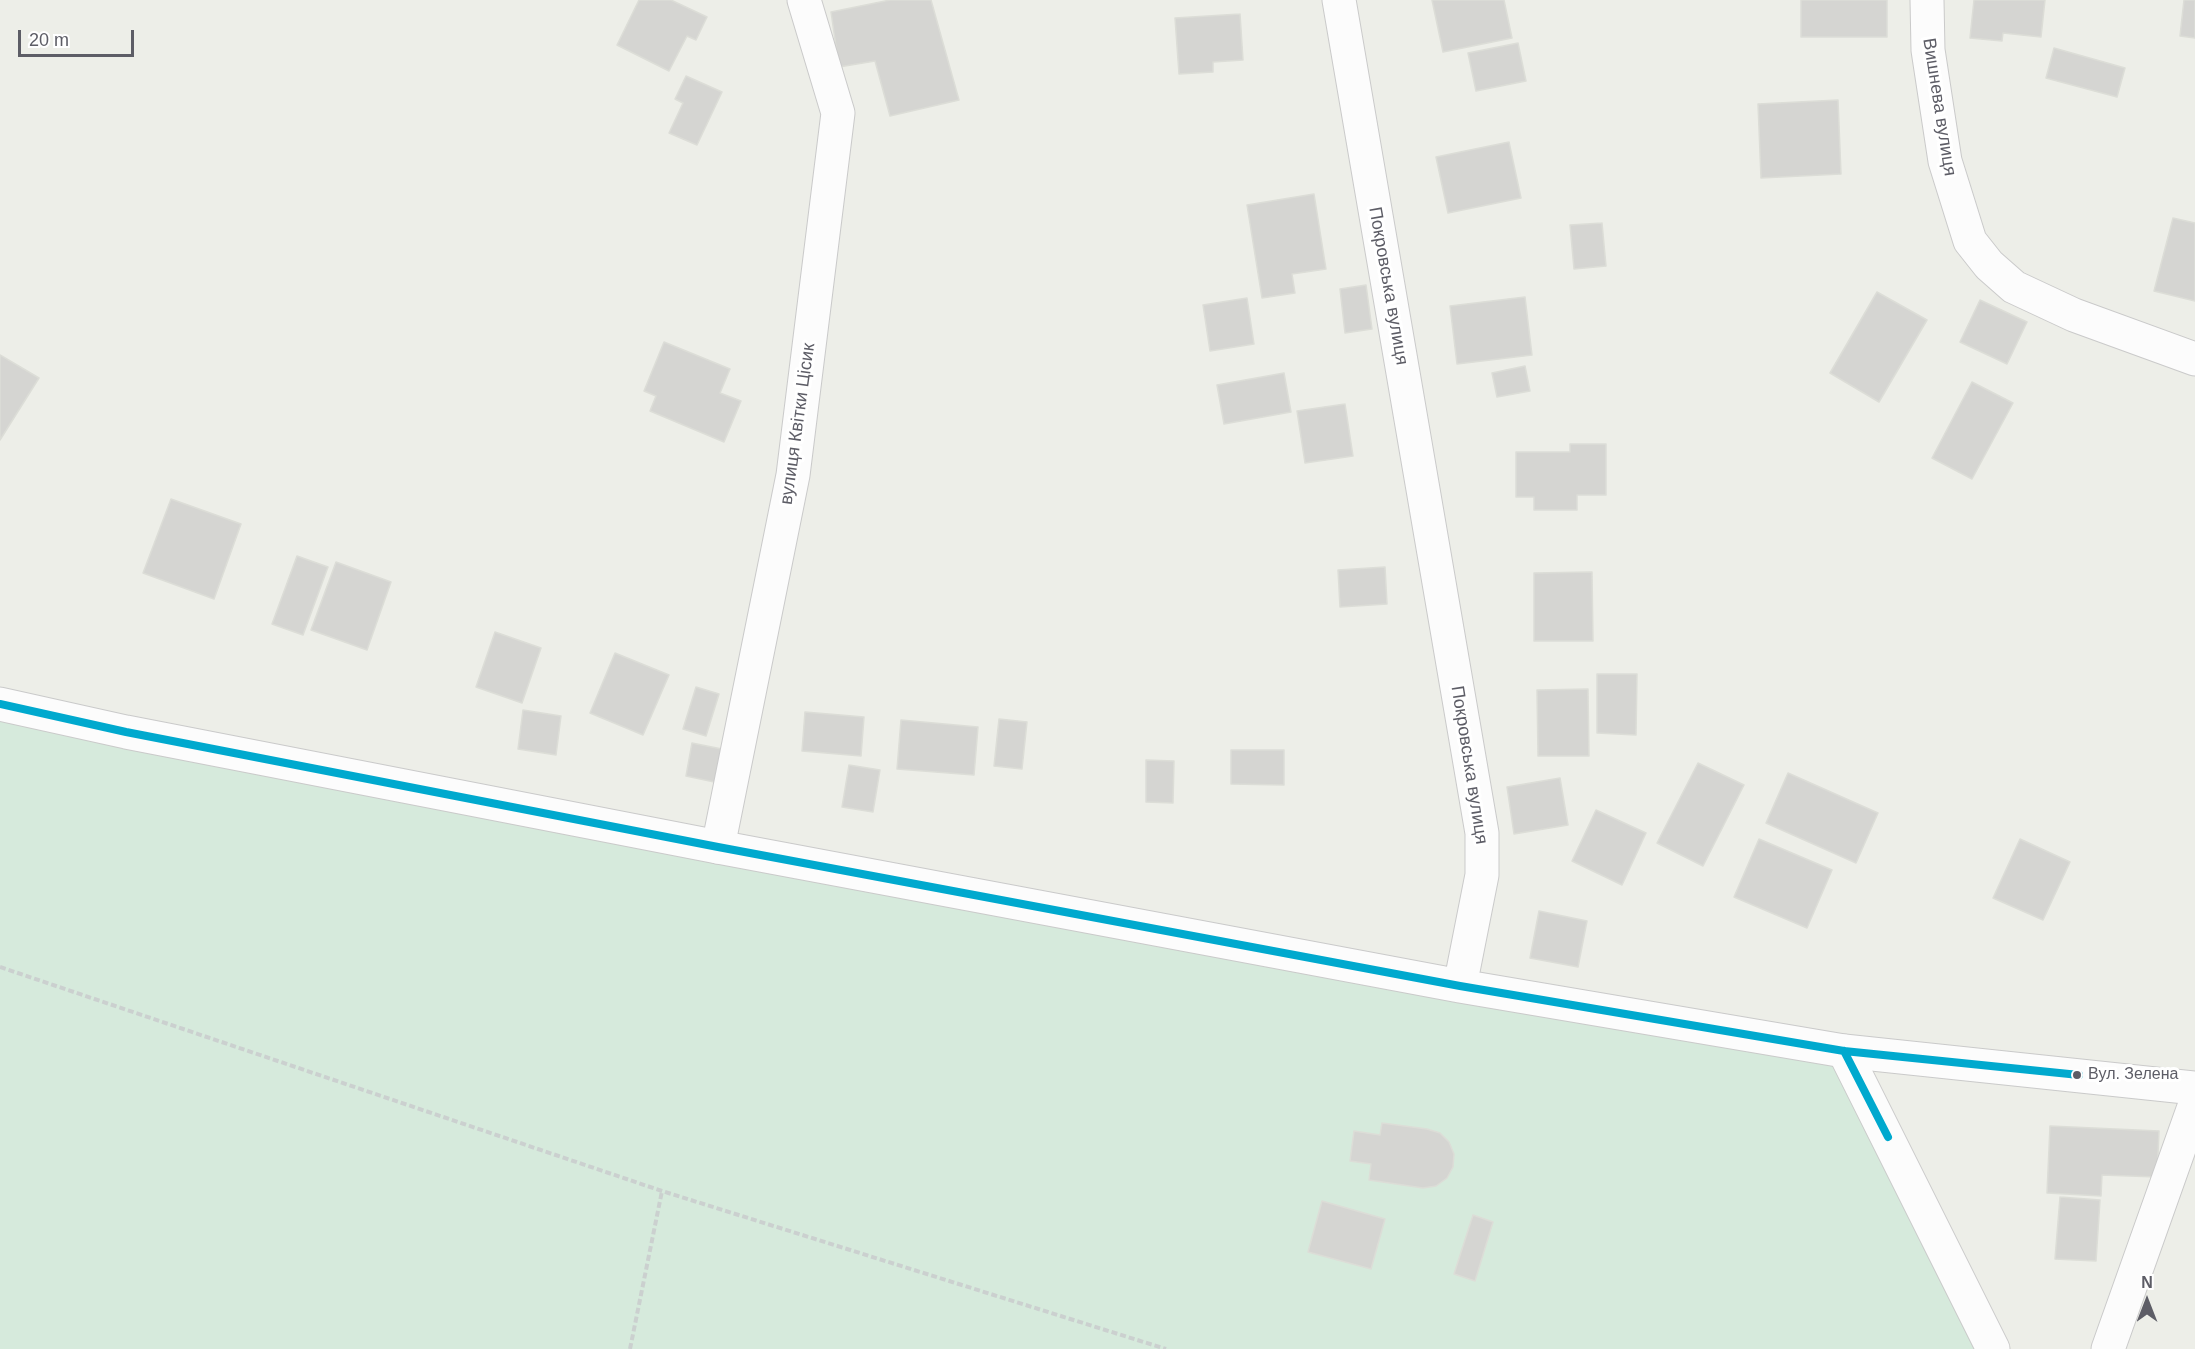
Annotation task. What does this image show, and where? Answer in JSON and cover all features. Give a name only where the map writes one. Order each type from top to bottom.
[{"type":"street","name":"вулиця Квітки Цісик","points":[[718,847],[793,475],[838,113],[804,0]]},
{"type":"street","name":"Покровська вулиця","points":[[1339,0],[1482,833],[1482,875],[1460,986]]},
{"type":"street","name":"Вишнева вулиця","points":[[1927,0],[1928,50],[1944,161],[1970,241],[1989,265],[2014,287],[2074,315],[2195,358]]},
{"type":"street","points":[[0,704],[126,732],[718,847],[1460,986],[1844,1051],[2195,1088]]},
{"type":"street","points":[[1844,1051],[1993,1349]]},
{"type":"street","points":[[2108,1349],[2195,1104]]},
{"type":"path","points":[[0,967],[662,1191],[1166,1349]]},
{"type":"path","points":[[630,1349],[662,1191]]},
{"type":"green space","points":[[0,704],[1844,1051],[1993,1349],[0,1349]]},
{"type":"building","points":[[639,0],[671,0],[707,17],[696,40],[687,36],[669,71],[617,45]]},
{"type":"building","points":[[890,0],[931,0],[959,100],[890,116],[875,61],[839,67],[831,12]]},
{"type":"building","points":[[1432,0],[1504,0],[1512,38],[1443,52]]},
{"type":"building","points":[[1801,0],[1887,0],[1887,37],[1801,37]]},
{"type":"building","points":[[1974,0],[2045,0],[2041,37],[2003,33],[2002,41],[1970,38]]},
{"type":"building","points":[[2184,0],[2195,0],[2195,38],[2180,36]]},
{"type":"building","points":[[1240,14],[1243,60],[1213,62],[1213,72],[1179,74],[1175,18]]},
{"type":"building","points":[[1518,43],[1526,81],[1476,91],[1468,53]]},
{"type":"building","points":[[2054,48],[2125,68],[2117,97],[2046,78]]},
{"type":"building","points":[[686,76],[722,92],[697,145],[669,133],[683,103],[675,99]]},
{"type":"building","points":[[1838,100],[1841,174],[1761,178],[1758,104]]},
{"type":"building","points":[[1509,142],[1521,198],[1448,213],[1436,157]]},
{"type":"building","points":[[1314,194],[1326,269],[1292,274],[1295,293],[1262,298],[1247,205]]},
{"type":"building","points":[[2173,218],[2195,223],[2195,301],[2154,291]]},
{"type":"building","points":[[1602,223],[1606,266],[1574,269],[1570,225]]},
{"type":"building","points":[[1366,285],[1372,329],[1345,333],[1340,289]]},
{"type":"building","points":[[1877,292],[1927,320],[1879,402],[1830,373]]},
{"type":"building","points":[[1525,297],[1532,355],[1457,364],[1450,306]]},
{"type":"building","points":[[1247,298],[1254,344],[1210,351],[1203,305]]},
{"type":"building","points":[[1980,300],[2027,322],[2007,364],[1960,342]]},
{"type":"building","points":[[664,342],[730,369],[720,393],[741,401],[724,442],[650,411],[656,396],[644,391]]},
{"type":"building","points":[[0,355],[39,378],[0,440]]},
{"type":"building","points":[[1525,366],[1530,391],[1497,397],[1492,373]]},
{"type":"building","points":[[1284,373],[1291,412],[1224,424],[1217,385]]},
{"type":"building","points":[[1972,382],[2013,403],[1972,479],[1932,458]]},
{"type":"building","points":[[1345,404],[1353,456],[1305,463],[1297,411]]},
{"type":"building","points":[[1570,444],[1606,444],[1606,495],[1577,495],[1577,510],[1534,510],[1534,497],[1516,497],[1516,452],[1570,452]]},
{"type":"building","points":[[171,499],[241,524],[214,599],[143,573]]},
{"type":"building","points":[[297,556],[328,567],[303,635],[272,624]]},
{"type":"building","points":[[336,562],[391,582],[367,650],[311,630]]},
{"type":"building","points":[[1385,567],[1387,604],[1340,607],[1338,570]]},
{"type":"building","points":[[1592,572],[1593,641],[1534,641],[1534,573]]},
{"type":"building","points":[[495,632],[541,648],[522,703],[476,687]]},
{"type":"building","points":[[615,653],[669,675],[643,735],[590,713]]},
{"type":"building","points":[[1597,674],[1637,674],[1636,735],[1597,733]]},
{"type":"building","points":[[696,687],[719,694],[706,736],[683,729]]},
{"type":"building","points":[[1588,689],[1589,756],[1538,756],[1537,690]]},
{"type":"building","points":[[523,710],[561,716],[556,755],[518,749]]},
{"type":"building","points":[[805,712],[864,717],[861,756],[802,751]]},
{"type":"building","points":[[999,719],[1027,722],[1022,769],[994,766]]},
{"type":"building","points":[[901,720],[978,727],[974,775],[897,769]]},
{"type":"building","points":[[692,743],[727,750],[719,783],[686,776]]},
{"type":"building","points":[[1231,750],[1284,750],[1284,785],[1231,784]]},
{"type":"building","points":[[1146,760],[1174,761],[1173,803],[1146,802]]},
{"type":"building","points":[[1698,763],[1744,785],[1703,866],[1657,843]]},
{"type":"building","points":[[849,765],[880,770],[873,812],[842,807]]},
{"type":"building","points":[[1788,773],[1878,813],[1856,863],[1766,823]]},
{"type":"building","points":[[1560,778],[1568,825],[1514,834],[1507,787]]},
{"type":"building","points":[[1596,810],[1646,833],[1622,885],[1572,861]]},
{"type":"building","points":[[1759,839],[1832,870],[1807,928],[1734,897]]},
{"type":"building","points":[[2020,839],[2070,862],[2043,920],[1993,898]]},
{"type":"building","points":[[1539,911],[1587,921],[1578,967],[1530,958]]},
{"type":"building","points":[[1382,1123],[1440,1133],[1449,1142],[1454,1154],[1453,1167],[1447,1178],[1436,1186],[1423,1188],[1369,1180],[1371,1164],[1350,1161],[1354,1131],[1380,1135]]},
{"type":"building","points":[[2050,1126],[2159,1131],[2157,1177],[2102,1175],[2101,1196],[2047,1193]]},
{"type":"building","points":[[2060,1197],[2100,1200],[2096,1261],[2055,1259]]},
{"type":"building","points":[[1322,1201],[1385,1219],[1371,1269],[1308,1252]]},
{"type":"building","points":[[1473,1215],[1493,1222],[1475,1281],[1454,1274]]},
{"type":"transit line","points":[[0,704],[126,732],[718,847],[1460,986],[1844,1051],[2079,1075]]},
{"type":"transit line","points":[[1844,1051],[1888,1137]]},
{"type":"place","name":"Вул. Зелена","points":[[2077,1075]]}]
